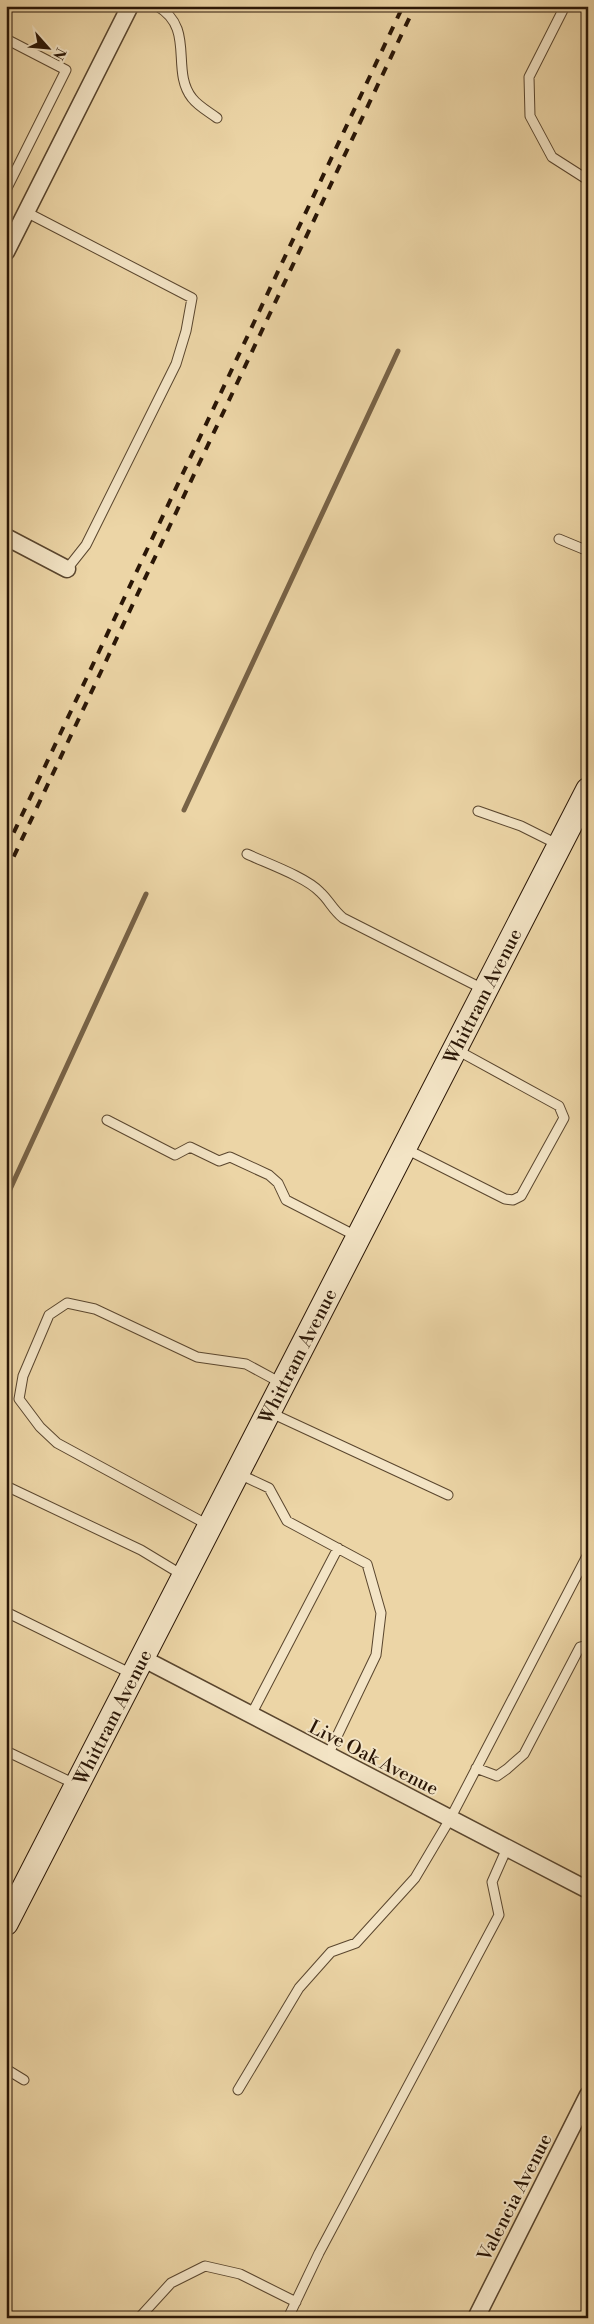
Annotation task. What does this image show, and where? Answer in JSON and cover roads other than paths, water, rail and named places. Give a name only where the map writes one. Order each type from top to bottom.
[{"type":"street","points":[[6,252],[130,6]]},
{"type":"street","points":[[6,537],[67,569]]},
{"type":"street","name":"Whittram Avenue","points":[[6,1923],[588,790]]},
{"type":"street","name":"Live Oak Avenue","points":[[138,1667],[251,1715],[588,1890]]},
{"type":"street","name":"Valencia Avenue","points":[[476,2318],[588,2095]]},
{"type":"lane","points":[[157,6],[176,23],[186,87],[192,99],[217,118]]},
{"type":"lane","points":[[565,6],[529,77],[530,116],[552,157],[588,180]]},
{"type":"lane","points":[[6,39],[66,70],[6,190]]},
{"type":"lane","points":[[26,212],[192,298],[186,331],[176,364],[86,545],[67,569]]},
{"type":"lane","points":[[559,538],[588,551]]},
{"type":"lane","points":[[478,811],[521,826],[559,845]]},
{"type":"lane","points":[[247,854],[308,883],[321,892],[328,903],[343,918],[485,990]]},
{"type":"lane","points":[[404,1148],[505,1199],[513,1200],[521,1196],[556,1134],[564,1118],[560,1106],[455,1049]]},
{"type":"lane","points":[[107,1120],[175,1154],[190,1147],[219,1161],[230,1157],[269,1175],[278,1183],[286,1200],[359,1237]]},
{"type":"lane","points":[[210,1526],[57,1443],[40,1427],[19,1399],[22,1376],[48,1315],[67,1303],[95,1309],[197,1357],[246,1364],[283,1384]]},
{"type":"lane","points":[[269,1411],[448,1495]]},
{"type":"lane","points":[[238,1473],[269,1488],[287,1521],[366,1564],[381,1613],[376,1655],[328,1755]]},
{"type":"lane","points":[[6,1486],[141,1550],[185,1576]]},
{"type":"lane","points":[[251,1715],[338,1548]]},
{"type":"lane","points":[[238,2090],[299,1988],[332,1952],[356,1943],[415,1878],[450,1818],[588,1554]]},
{"type":"lane","points":[[6,1612],[138,1667]]},
{"type":"lane","points":[[476,1768],[497,1776],[508,1769],[524,1754],[580,1646],[588,1645]]},
{"type":"lane","points":[[6,1751],[77,1785]]},
{"type":"lane","points":[[288,2318],[324,2244],[498,1915],[492,1882],[506,1848]]},
{"type":"lane","points":[[6,2070],[24,2080]]},
{"type":"lane","points":[[139,2318],[171,2283],[205,2266],[240,2274],[296,2302]]},
{"type":"waterway","points":[[184,810],[398,351]]},
{"type":"waterway","points":[[6,1198],[146,894]]},
{"type":"railway","points":[[6,849],[403,6]]},
{"type":"railway","points":[[6,873],[415,6]]}]
